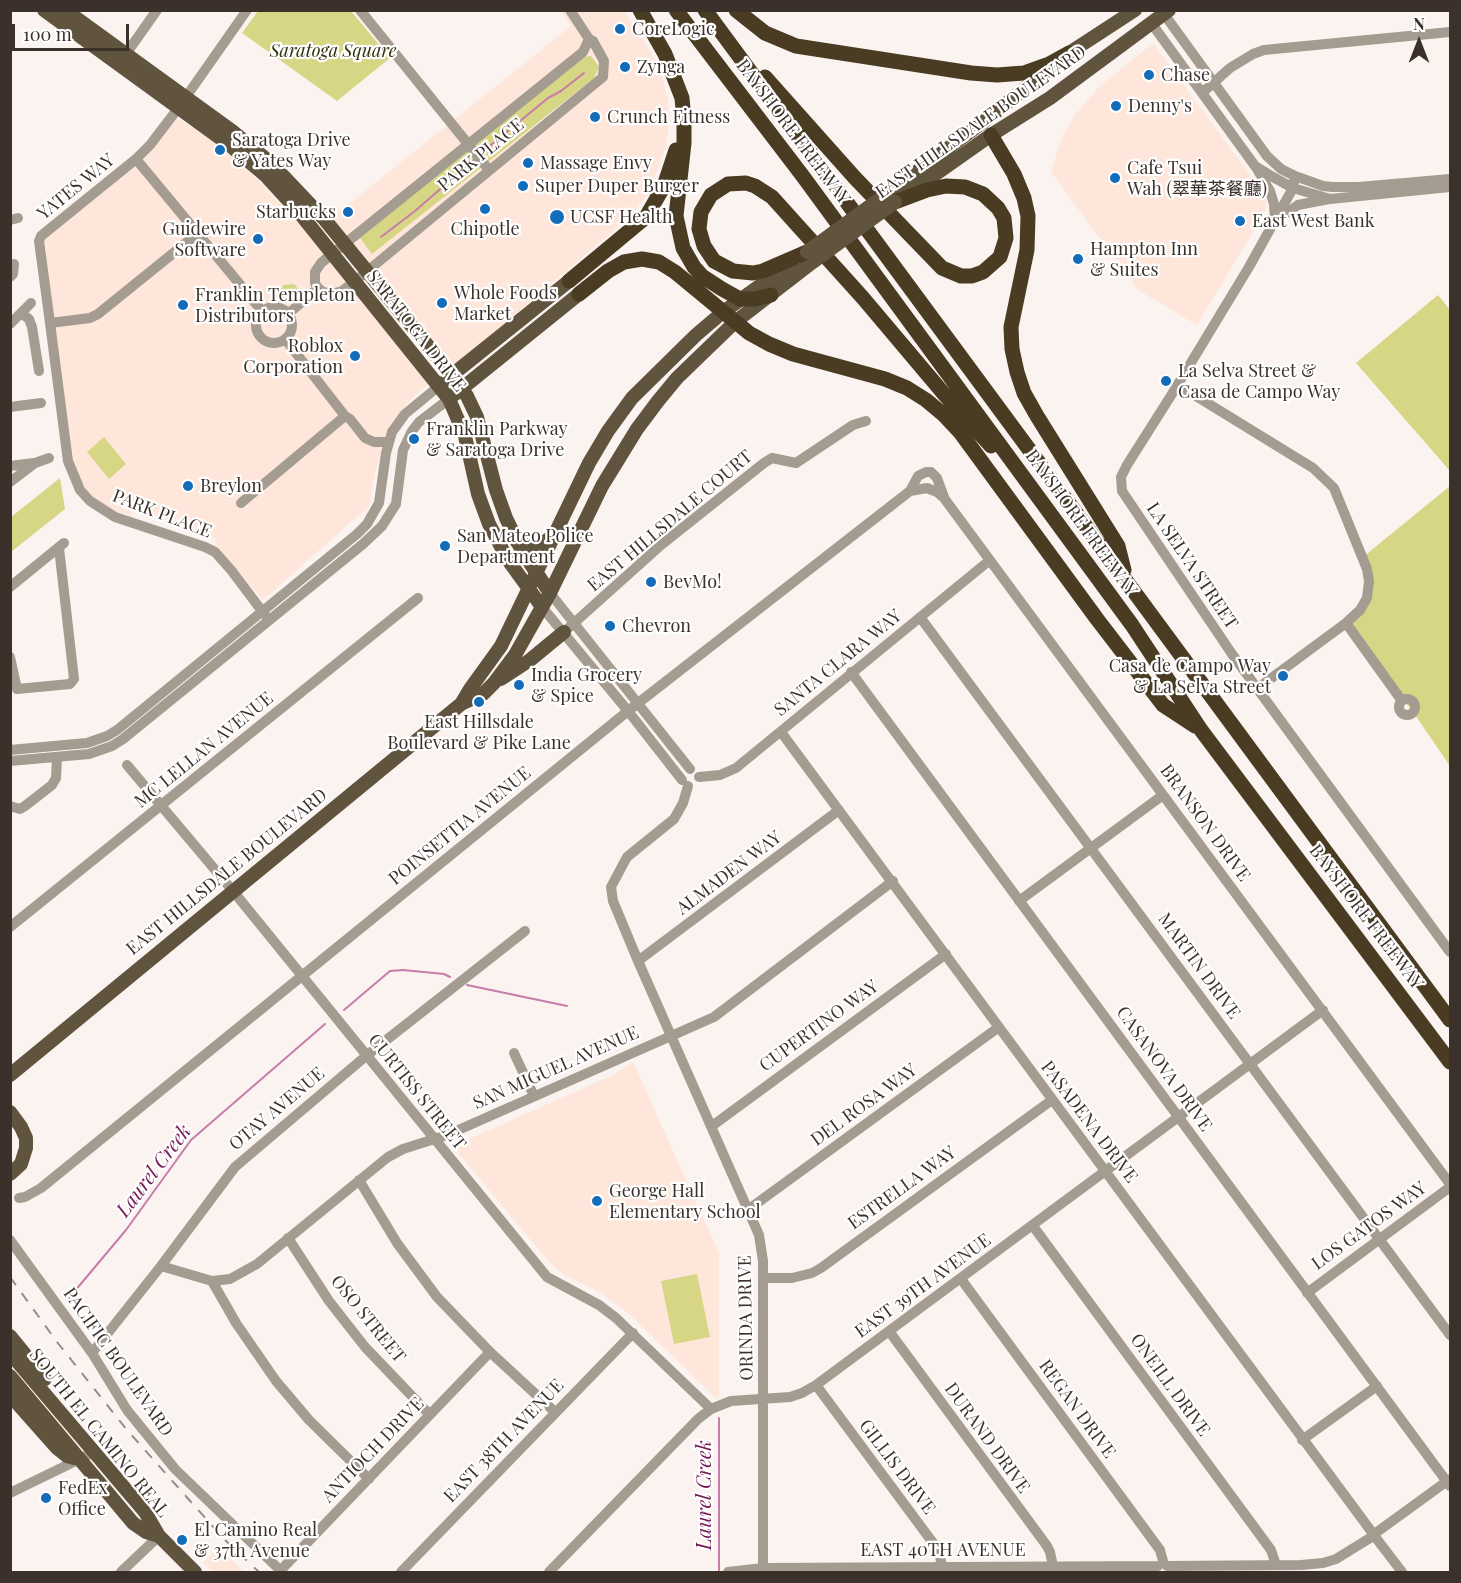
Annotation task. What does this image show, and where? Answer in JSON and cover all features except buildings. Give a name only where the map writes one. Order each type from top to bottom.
[{"type":"highway","points":[[640,10],[660,44],[682,98],[683,154],[676,206],[679,238],[688,258],[702,276],[740,299],[771,295]]},
{"type":"highway","name":"BAYSHORE FREEWAY","points":[[676,10],[802,175],[1132,625],[1201,730],[1450,1062]]},
{"type":"highway","name":"BAYSHORE FREEWAY","points":[[705,10],[1450,1020]]},
{"type":"highway","points":[[736,10],[765,33],[796,46],[971,73],[997,75],[1025,73],[1069,53]]},
{"type":"highway","points":[[717,27],[855,178],[942,268],[961,276],[972,276],[983,272],[1000,257],[1006,238],[1004,218],[998,208],[983,194],[966,187],[946,186],[891,198]]},
{"type":"highway","points":[[569,281],[638,225],[658,198],[673,163],[678,142],[679,109],[674,76]]},
{"type":"highway","points":[[986,129],[1014,174],[1024,198],[1028,216],[1027,250],[1011,327],[1012,349],[1017,372],[1030,404],[1118,546],[1126,578]]},
{"type":"highway","points":[[811,257],[753,273],[733,271],[714,261],[704,246],[699,229],[701,212],[711,195],[728,184],[746,183],[772,197],[863,298],[961,415],[1034,491]]},
{"type":"highway","points":[[579,294],[616,266],[633,259],[651,260],[675,272],[759,339],[781,349],[896,383],[926,400],[944,415],[968,441],[1103,627],[1163,705],[1201,730]]},
{"type":"main road","name":"SARATOGA DRIVE","points":[[44,10],[183,102],[232,131],[272,165],[308,201],[367,270],[462,389],[477,417],[496,490],[517,542],[550,592]]},
{"type":"main road","name":"SARATOGA DRIVE","points":[[65,10],[126,54],[266,176],[298,211],[439,386],[449,399],[465,436],[478,494],[489,524],[502,550],[542,607]]},
{"type":"main road","name":"EAST HILLSDALE BOULEVARD","points":[[12,1073],[461,704],[483,694],[494,683],[515,655],[550,592],[593,502],[637,429],[729,317],[740,299],[811,257],[986,129],[1069,53],[1135,10]]},
{"type":"main road","name":"EAST HILLSDALE BOULEVARD","points":[[986,129],[1050,98],[1150,17],[1164,12]]},
{"type":"main road","name":"EAST HILLSDALE BOULEVARD","points":[[461,704],[501,646],[597,447],[632,398],[681,348],[729,317],[771,295],[811,257]]},
{"type":"main road","points":[[439,386],[569,281]]},
{"type":"main road","points":[[449,399],[579,294]]},
{"type":"main road","points":[[517,542],[523,545],[543,543],[553,536]]},
{"type":"main road","points":[[494,683],[530,660],[564,633]]},
{"type":"main road","points":[[10,1174],[21,1164],[26,1148],[26,1138],[12,1116]]},
{"type":"main road","points":[[10,1336],[45,1380],[78,1432]]},
{"type":"main road","name":"SOUTH EL CAMINO REAL","points":[[10,1353],[145,1512],[159,1536],[195,1572]]},
{"type":"main road","name":"SOUTH EL CAMINO REAL","points":[[10,1376],[133,1523],[146,1532],[159,1536]]},
{"type":"main road","points":[[10,1395],[57,1448],[67,1456],[78,1459]]},
{"type":"street","points":[[126,54],[157,10]]},
{"type":"street","name":"YATES WAY","points":[[50,323],[39,242],[41,236],[136,159],[183,102],[247,10]]},
{"type":"street","points":[[360,10],[485,166]]},
{"type":"street","points":[[570,10],[589,39],[593,41],[604,61]]},
{"type":"street","points":[[1164,12],[1267,156],[1281,169],[1294,176],[1332,187],[1359,187],[1450,179]]},
{"type":"street","points":[[1150,17],[1270,190],[1275,221],[1298,206],[1330,199],[1450,187]]},
{"type":"street","points":[[1202,93],[1242,60],[1264,50],[1450,32]]},
{"type":"street","points":[[10,33],[10,43]]},
{"type":"street","name":"PARK PLACE","points":[[589,39],[583,52],[470,148],[321,263],[315,272],[315,284],[318,288],[332,294],[342,291],[354,282],[485,166],[603,77],[604,61]]},
{"type":"street","points":[[583,52],[588,52],[604,61]]},
{"type":"street","points":[[136,159],[262,311]]},
{"type":"street","points":[[1255,166],[1293,188],[1330,199]]},
{"type":"street","name":"LA SELVA STREET","points":[[1294,176],[1293,188],[1275,221],[1178,385],[1126,465],[1121,477],[1122,491],[1232,654],[1450,952]]},
{"type":"street","points":[[50,323],[90,318],[98,314],[197,234]]},
{"type":"street","points":[[10,264],[14,264],[14,274],[10,277]]},
{"type":"street","points":[[288,314],[318,288]]},
{"type":"street","points":[[10,324],[31,303]]},
{"type":"street","points":[[275,307],[288,314],[291,327],[285,339],[272,343],[260,336],[256,323],[262,311],[275,307]]},
{"type":"street","points":[[21,313],[29,319],[32,327],[39,371]]},
{"type":"street","name":"PARK PLACE","points":[[50,323],[68,461],[80,490],[90,501],[115,517],[215,552],[266,615]]},
{"type":"street","points":[[285,339],[345,416],[369,441],[388,442]]},
{"type":"street","points":[[1178,385],[1313,468],[1334,488],[1364,560],[1369,581],[1367,597],[1360,610],[1346,623],[1258,688]]},
{"type":"street","points":[[10,761],[57,758],[100,751],[123,739],[266,615],[367,524],[379,503],[388,442],[405,414],[439,386]]},
{"type":"street","points":[[266,615],[363,544],[382,526],[396,504],[401,462],[407,440],[419,423],[449,399]]},
{"type":"street","points":[[10,407],[41,403]]},
{"type":"street","points":[[241,503],[345,416]]},
{"type":"street","name":"EAST HILLSDALE COURT","points":[[564,633],[661,545],[764,463],[772,458],[796,463],[853,425],[866,421]]},
{"type":"street","points":[[10,466],[35,463],[49,458]]},
{"type":"street","points":[[10,482],[35,463]]},
{"type":"street","points":[[910,491],[918,476],[931,472],[937,478],[944,498]]},
{"type":"street","name":"POINSETTIA AVENUE","points":[[19,1198],[41,1188],[302,978],[637,703],[910,491],[927,488]]},
{"type":"street","name":"BRANSON DRIVE","points":[[927,488],[944,498],[1323,1010],[1450,1186]]},
{"type":"street","points":[[10,587],[61,545],[74,679],[70,684],[17,689],[10,657]]},
{"type":"street","name":"SANTA CLARA WAY","points":[[699,777],[720,775],[736,768],[990,560]]},
{"type":"street","name":"SARATOGA DRIVE","points":[[550,592],[690,769]]},
{"type":"street","name":"MC LELLAN AVENUE","points":[[10,927],[418,598]]},
{"type":"street","name":"SARATOGA DRIVE","points":[[542,607],[685,783]]},
{"type":"street","name":"MARTIN DRIVE","points":[[920,617],[1450,1335]]},
{"type":"street","points":[[1346,623],[1402,701]]},
{"type":"street","points":[[10,750],[71,745],[96,741],[107,736],[254,625]]},
{"type":"street","name":"CASANOVA DRIVE","points":[[851,672],[1307,1293],[1449,1482]]},
{"type":"street","name":"PASADENA DRIVE","points":[[781,732],[1401,1572]]},
{"type":"street","points":[[10,806],[20,809],[25,807],[52,785],[56,778],[57,758]]},
{"type":"street","name":"CURTISS STREET","points":[[127,765],[233,891],[547,1277],[599,1305],[633,1333],[711,1409]]},
{"type":"street","points":[[690,769],[696,771],[699,777],[696,785],[685,783],[683,773],[690,769]]},
{"type":"street","name":"ORINDA DRIVE","points":[[685,783],[683,804],[674,819],[627,857],[611,888],[613,901],[638,961],[759,1234],[763,1261],[763,1570]]},
{"type":"street","points":[[1019,901],[1163,795]]},
{"type":"street","name":"ALMADEN WAY","points":[[638,961],[840,810]]},
{"type":"street","name":"SAN MIGUEL AVENUE","points":[[212,1281],[230,1279],[257,1264],[388,1157],[447,1135],[714,1017],[893,881]]},
{"type":"street","name":"OTAY AVENUE","points":[[92,1353],[235,1167],[366,1056],[525,931]]},
{"type":"street","name":"CUPERTINO WAY","points":[[712,1126],[946,954]]},
{"type":"street","name":"EAST 39TH AVENUE","points":[[549,1572],[698,1419],[711,1409],[731,1401],[790,1397],[816,1385],[1033,1227],[1323,1010]]},
{"type":"street","name":"DEL ROSA WAY","points":[[749,1209],[999,1027]]},
{"type":"street","points":[[514,1053],[534,1096]]},
{"type":"street","name":"ESTRELLA WAY","points":[[763,1278],[792,1278],[821,1268],[1052,1100]]},
{"type":"street","points":[[359,1180],[397,1243],[437,1297],[490,1352],[555,1412]]},
{"type":"street","name":"LOS GATOS WAY","points":[[1307,1293],[1450,1186]]},
{"type":"street","name":"ONEILL DRIVE","points":[[1033,1227],[1271,1550],[1276,1565]]},
{"type":"street","name":"OSO STREET","points":[[288,1238],[329,1301],[365,1347],[430,1415]]},
{"type":"street","name":"PACIFIC BOULEVARD","points":[[10,1240],[92,1353],[127,1410],[174,1469],[281,1572]]},
{"type":"street","points":[[161,1266],[212,1281],[236,1323],[276,1381],[309,1420],[369,1479]]},
{"type":"street","name":"REGAN DRIVE","points":[[961,1279],[1160,1550],[1163,1567]]},
{"type":"street","name":"DURAND DRIVE","points":[[889,1331],[1047,1546],[1053,1566]]},
{"type":"street","name":"EAST 38TH AVENUE","points":[[400,1572],[633,1333]]},
{"type":"street","name":"ANTIOCH DRIVE","points":[[281,1572],[490,1352]]},
{"type":"street","name":"GILLIS DRIVE","points":[[816,1385],[939,1551],[943,1570]]},
{"type":"street","points":[[1302,1440],[1377,1386]]},
{"type":"street","points":[[10,1493],[94,1452]]},
{"type":"street","name":"EAST 40TH AVENUE","points":[[729,1572],[1323,1563],[1336,1559],[1374,1535],[1449,1482]]},
{"type":"street","points":[[121,1572],[159,1536]]},
{"type":"shaded area","points":[[624,11],[652,54],[662,76],[668,101],[669,126],[665,149],[648,195],[625,221],[451,370],[330,219],[571,26],[562,12]]},
{"type":"shaded area","points":[[1153,43],[1261,190],[1266,202],[1260,221],[1197,325],[1138,290],[1051,172],[1061,140],[1074,116],[1100,86]]},
{"type":"shaded area","points":[[175,118],[223,142],[317,244],[428,384],[407,403],[388,429],[375,472],[369,506],[263,600],[215,545],[217,539],[135,509],[131,516],[106,508],[87,491],[76,474],[42,240]]},
{"type":"shaded area","name":"George Hall Elementary School","points":[[633,1062],[719,1253],[719,1399],[629,1314],[598,1291],[565,1276],[549,1262],[455,1149],[458,1144],[613,1075]]},
{"type":"shaded area","points":[[219,1547],[244,1572],[213,1572],[203,1563]]},
{"type":"green space","name":"Saratoga Square","points":[[258,11],[351,11],[390,58],[337,101],[242,33]]},
{"type":"green space","points":[[591,56],[599,67],[594,78],[372,254],[360,238],[582,57]]},
{"type":"green space","points":[[294,284],[299,290],[288,299],[276,298],[274,295],[283,285]]},
{"type":"green space","points":[[1438,295],[1450,310],[1450,471],[1356,363]]},
{"type":"green space","points":[[104,437],[126,464],[109,479],[87,452]]},
{"type":"green space","points":[[60,478],[65,509],[11,552],[11,517]]},
{"type":"green space","points":[[1450,486],[1450,766],[1413,712],[1344,624],[1365,605],[1363,557]]},
{"type":"green space","points":[[697,1274],[710,1337],[674,1344],[661,1281]]},
{"type":"waterway","points":[[480,154],[548,98],[584,73]]},
{"type":"waterway","points":[[381,237],[476,158]]},
{"type":"waterway","name":"Laurel Creek","points":[[344,1010],[390,971],[444,974],[450,977]]},
{"type":"waterway","name":"Laurel Creek","points":[[467,985],[567,1006]]},
{"type":"waterway","name":"Laurel Creek","points":[[69,1298],[126,1230],[191,1140],[325,1024]]},
{"type":"waterway","name":"Laurel Creek","points":[[719,1418],[719,1572]]},
{"type":"railway","points":[[10,1277],[57,1342],[127,1430],[224,1539],[259,1572]]},
{"type":"place","name":"CoreLogic","points":[[620,29]]},
{"type":"place","name":"Zynga","points":[[625,67]]},
{"type":"place","name":"Chase","points":[[1149,75]]},
{"type":"place","name":"Denny's","points":[[1116,106]]},
{"type":"place","name":"Crunch Fitness","points":[[595,117]]},
{"type":"place","name":"Saratoga Drive & Yates Way","points":[[220,150]]},
{"type":"place","name":"Massage Envy","points":[[528,163]]},
{"type":"place","name":"Cafe Tsui Wah (翠華茶餐廳)","points":[[1115,178]]},
{"type":"place","name":"Super Duper Burger","points":[[523,186]]},
{"type":"place","name":"Chipotle","points":[[485,209]]},
{"type":"place","name":"Starbucks","points":[[348,212]]},
{"type":"place","name":"UCSF Health","points":[[557,217]]},
{"type":"place","name":"East West Bank","points":[[1240,221]]},
{"type":"place","name":"Guidewire Software","points":[[258,239]]},
{"type":"place","name":"Hampton Inn & Suites","points":[[1078,259]]},
{"type":"place","name":"Whole Foods Market","points":[[442,303]]},
{"type":"place","name":"Franklin Templeton Distributors","points":[[183,305]]},
{"type":"place","name":"Roblox Corporation","points":[[355,356]]},
{"type":"place","name":"La Selva Street & Casa de Campo Way","points":[[1166,381]]},
{"type":"place","name":"Franklin Parkway & Saratoga Drive","points":[[414,439]]},
{"type":"place","name":"Breylon","points":[[188,486]]},
{"type":"place","name":"San Mateo Police Department","points":[[445,546]]},
{"type":"place","name":"BevMo!","points":[[651,582]]},
{"type":"place","name":"Chevron","points":[[610,626]]},
{"type":"place","name":"Casa de Campo Way & La Selva Street","points":[[1283,676]]},
{"type":"place","name":"India Grocery & Spice","points":[[519,685]]},
{"type":"place","name":"East Hillsdale Boulevard & Pike Lane","points":[[479,702]]},
{"type":"place","name":"George Hall Elementary School","points":[[597,1201]]},
{"type":"place","name":"FedEx Office","points":[[46,1498]]},
{"type":"place","name":"El Camino Real & 37th Avenue","points":[[182,1540]]}]
